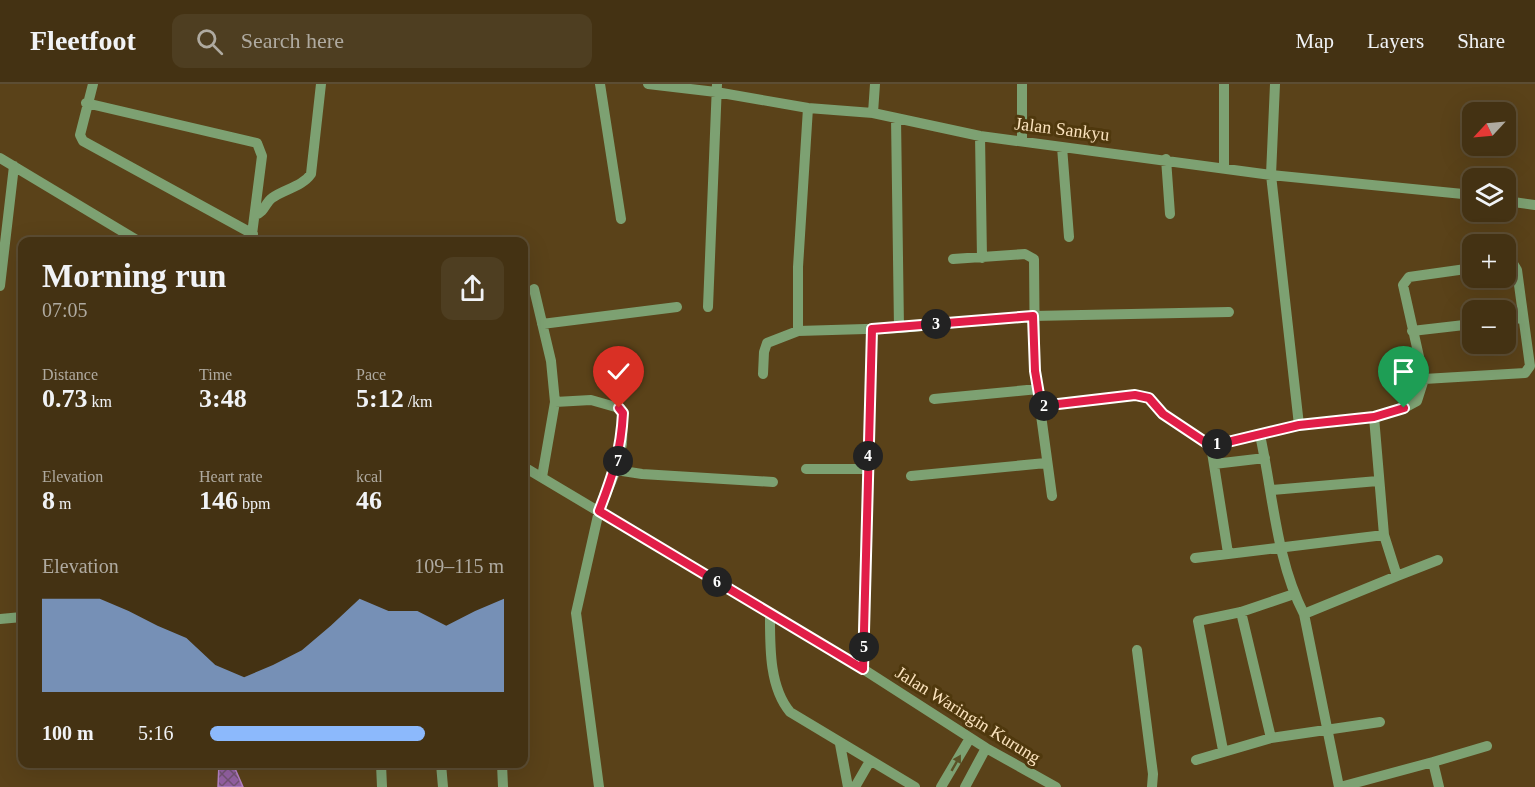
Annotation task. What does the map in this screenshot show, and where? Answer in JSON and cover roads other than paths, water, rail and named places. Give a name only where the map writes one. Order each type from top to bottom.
[{"type":"street","points":[[93,84],[86,103],[80,135],[83,141],[250,237]]},
{"type":"street","points":[[255,215],[263,211],[269,200],[303,182],[311,174],[321,84]]},
{"type":"street","points":[[600,84],[621,219]]},
{"type":"street","name":"Jalan Sankyu","points":[[648,84],[717,88],[808,108],[873,113],[980,136],[1166,159],[1271,175],[1462,194]]},
{"type":"street","points":[[873,113],[875,84]]},
{"type":"street","points":[[1022,84],[1022,141]]},
{"type":"street","points":[[1224,84],[1224,168]]},
{"type":"street","points":[[1275,84],[1271,175],[1299,425]]},
{"type":"street","points":[[708,307],[717,88]]},
{"type":"street","points":[[86,103],[257,143],[262,156],[252,237]]},
{"type":"street","points":[[798,331],[798,267],[808,108]]},
{"type":"street","points":[[896,118],[899,328]]},
{"type":"street","points":[[980,136],[982,258]]},
{"type":"street","points":[[1062,147],[1069,237]]},
{"type":"street","points":[[0,158],[132,237]]},
{"type":"street","points":[[1166,159],[1170,214]]},
{"type":"street","points":[[0,286],[4,231],[14,166]]},
{"type":"street","points":[[1516,202],[1535,205]]},
{"type":"street","points":[[953,259],[1025,254],[1033,257],[1033,316],[1038,389],[1052,496]]},
{"type":"street","points":[[1424,379],[1525,373],[1530,366],[1516,268]]},
{"type":"street","points":[[1041,406],[1135,395],[1149,398],[1163,414],[1211,446],[1299,425],[1374,417],[1404,408],[1417,401],[1424,379],[1403,285],[1409,277],[1462,270]]},
{"type":"street","points":[[534,289],[551,361],[555,402],[542,477]]},
{"type":"street","points":[[542,324],[677,306]]},
{"type":"street","points":[[763,374],[764,352],[767,343],[798,331],[899,328],[1033,316],[1229,312]]},
{"type":"street","points":[[1516,319],[1522,318]]},
{"type":"street","points":[[1412,331],[1462,325]]},
{"type":"street","points":[[863,669],[872,329]]},
{"type":"street","points":[[934,399],[1038,389]]},
{"type":"street","points":[[555,402],[591,400],[619,408],[623,413],[622,444],[616,470],[599,511],[576,613],[599,787]]},
{"type":"street","points":[[1374,417],[1384,535],[1397,576]]},
{"type":"street","points":[[1260,435],[1282,547],[1294,594],[1304,614],[1340,787],[1487,746]]},
{"type":"street","points":[[1211,446],[1228,553]]},
{"type":"street","points":[[1214,464],[1265,458]]},
{"type":"street","points":[[911,476],[1046,462]]},
{"type":"street","name":"Jalan Waringin Kurung","points":[[528,469],[863,669],[986,748],[1056,787]]},
{"type":"street","points":[[806,469],[868,469]]},
{"type":"street","points":[[616,470],[642,474],[773,482]]},
{"type":"street","points":[[1272,490],[1378,481]]},
{"type":"street","points":[[1195,558],[1384,535]]},
{"type":"street","points":[[1304,614],[1438,560]]},
{"type":"street","points":[[1223,750],[1197,626],[1202,618],[1241,612],[1294,594]]},
{"type":"street","points":[[1241,612],[1271,738]]},
{"type":"street","points":[[770,614],[772,658],[783,704],[796,718],[915,787]]},
{"type":"street","points":[[0,619],[18,617]]},
{"type":"street","points":[[1137,650],[1153,774],[1152,787]]},
{"type":"street","points":[[1196,760],[1223,750],[1271,738],[1380,722]]},
{"type":"street","points":[[941,787],[970,738]]},
{"type":"street","points":[[840,744],[848,787]]},
{"type":"street","points":[[965,787],[986,748]]},
{"type":"street","points":[[855,787],[870,761]]},
{"type":"street","points":[[1433,762],[1439,787]]},
{"type":"street","points":[[381,768],[382,787]]},
{"type":"street","points":[[441,768],[442,787]]},
{"type":"street","points":[[502,768],[503,787]]}]
